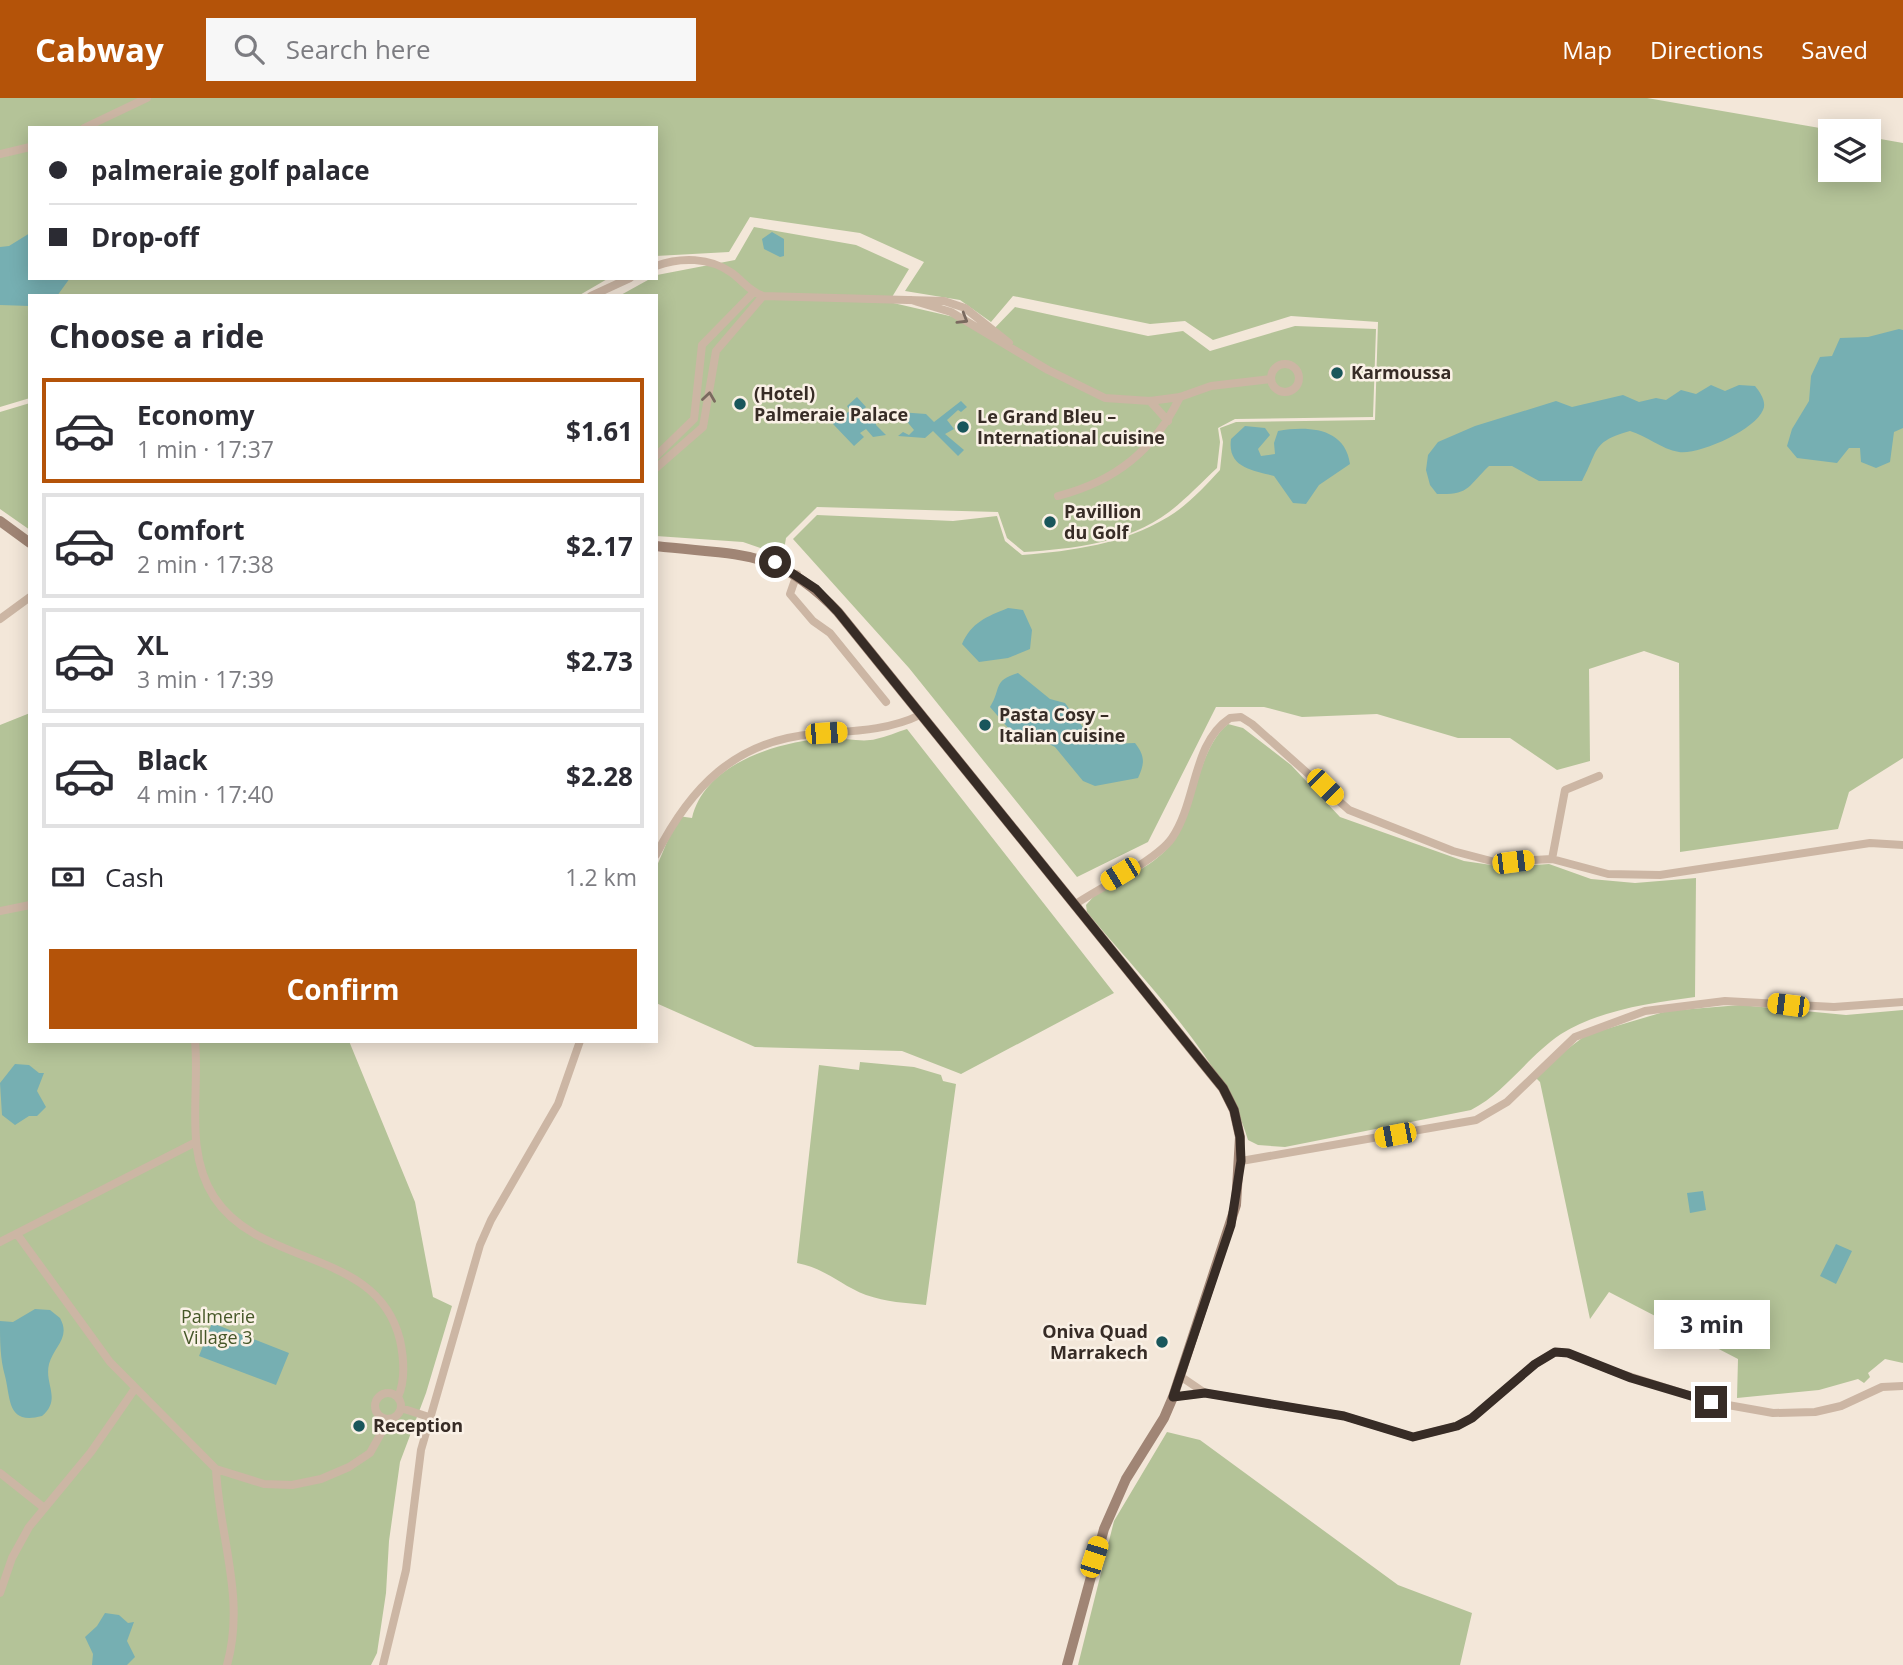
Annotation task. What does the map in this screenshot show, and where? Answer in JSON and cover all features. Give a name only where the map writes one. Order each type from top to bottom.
[{"type":"street","points":[[88,126],[147,98]]},
{"type":"street","points":[[0,154],[28,148]]},
{"type":"street","points":[[658,266],[681,260],[720,265],[753,293],[763,296],[911,300],[951,312],[1048,370],[1105,398],[1150,401],[1180,397],[1211,386],[1271,379]]},
{"type":"street","points":[[596,294],[626,280]]},
{"type":"street","points":[[658,454],[694,419],[702,345],[753,293]]},
{"type":"street","points":[[658,465],[703,427],[716,351],[763,296]]},
{"type":"street","points":[[1058,496],[1105,480],[1125,467],[1149,446],[1168,421],[1180,397]]},
{"type":"street","points":[[1150,401],[1168,421]]},
{"type":"street","points":[[0,521],[28,542]]},
{"type":"street","points":[[658,546],[754,557],[775,562],[797,574],[838,612],[1223,1088],[1234,1110],[1240,1137],[1241,1161],[1231,1225],[1173,1397],[1164,1418],[1126,1479],[1104,1529],[1067,1665]]},
{"type":"street","points":[[797,574],[790,594],[813,621],[830,633],[886,702]]},
{"type":"street","points":[[0,619],[28,598]]},
{"type":"street","points":[[658,851],[685,804],[707,780],[743,754],[794,737],[872,729],[920,715]]},
{"type":"street","points":[[1074,905],[1154,855],[1172,838],[1212,735],[1230,718],[1241,717],[1341,804],[1358,815],[1478,859],[1495,862],[1552,859],[1608,874],[1660,875],[1760,862],[1870,842],[1903,845]]},
{"type":"street","points":[[1552,859],[1565,790],[1599,776]]},
{"type":"street","points":[[0,911],[28,905]]},
{"type":"street","points":[[1241,1161],[1476,1120],[1507,1102],[1575,1037],[1645,1011],[1726,1001],[1834,1007],[1903,1002]]},
{"type":"street","points":[[195,1043],[194,1143],[213,1196],[241,1227],[264,1241],[352,1274],[386,1307],[397,1330],[403,1354],[402,1388],[398,1397],[401,1408]]},
{"type":"street","points":[[383,1665],[406,1570],[414,1490],[429,1417],[480,1245],[491,1220],[558,1104],[579,1043]]},
{"type":"street","points":[[0,1242],[194,1143]]},
{"type":"street","points":[[17,1234],[110,1362],[216,1469],[264,1484],[292,1485],[321,1479],[349,1467],[370,1453],[389,1419],[401,1408]]},
{"type":"street","points":[[1173,1397],[1205,1393],[1351,1417],[1400,1436],[1413,1437],[1457,1426],[1472,1418],[1535,1364],[1555,1352],[1568,1353],[1631,1378],[1711,1402],[1773,1413],[1815,1412],[1841,1406],[1882,1387],[1903,1386]]},
{"type":"street","points":[[1181,1376],[1205,1393]]},
{"type":"street","points":[[0,1593],[12,1558],[43,1507],[91,1452],[135,1390]]},
{"type":"street","points":[[389,1419],[376,1412],[375,1401],[388,1392],[398,1397]]},
{"type":"street","points":[[401,1408],[429,1417]]},
{"type":"street","points":[[216,1469],[234,1592],[235,1626],[227,1665]]},
{"type":"street","points":[[0,1473],[43,1507]]},
{"type":"green space","points":[[0,98],[1647,98],[1818,128],[1818,182],[1881,182],[1881,139],[1903,143],[1903,758],[1849,792],[1838,829],[1680,852],[1679,663],[1644,651],[1589,669],[1590,761],[1557,770],[1510,738],[1458,738],[1377,714],[1302,717],[1264,707],[1216,707],[1148,842],[1077,877],[909,668],[793,539],[817,515],[953,521],[997,516],[1005,541],[1022,555],[1097,545],[1133,534],[1175,512],[1220,470],[1223,442],[1220,428],[1236,422],[1375,420],[1378,322],[1291,316],[1213,340],[1185,321],[1150,324],[1013,296],[991,322],[960,300],[905,291],[924,262],[860,233],[750,217],[729,252],[658,256],[658,126],[28,126],[28,280],[606,280],[581,294],[28,294],[28,399],[0,407]]},
{"type":"green space","points":[[754,227],[856,245],[909,269],[889,302],[954,317],[988,335],[1015,307],[1148,336],[1183,331],[1210,351],[1295,326],[1376,329],[1373,417],[1235,419],[1218,428],[1220,442],[1217,468],[1169,512],[1136,531],[1080,546],[1024,552],[1007,538],[998,512],[817,507],[786,538],[783,556],[743,542],[658,536],[658,294],[623,294],[648,280],[658,280],[658,275],[735,260]]},
{"type":"green space","points":[[28,404],[28,529],[0,509],[0,412]]},
{"type":"green space","name":"Palmerie Village 3","points":[[28,714],[28,1043],[350,1043],[415,1202],[433,1297],[452,1306],[426,1393],[400,1462],[389,1541],[386,1593],[377,1653],[371,1665],[0,1665],[0,725]]},
{"type":"green space","points":[[1228,724],[1243,728],[1291,765],[1340,817],[1464,861],[1505,867],[1549,864],[1591,879],[1635,883],[1696,878],[1695,997],[1608,1013],[1576,1026],[1549,1043],[1495,1094],[1471,1110],[1285,1147],[1258,1145],[1248,1140],[1237,1111],[1201,1051],[1155,991],[1087,912],[1086,905],[1095,895],[1158,858],[1176,838],[1208,751]]},
{"type":"green space","points":[[907,729],[1114,993],[961,1074],[902,1051],[755,1047],[658,1004],[658,863],[678,816],[692,818],[699,799],[712,783],[727,770],[766,751],[807,740],[870,740]]},
{"type":"green space","points":[[1740,1005],[1846,1015],[1903,1010],[1903,1363],[1885,1359],[1868,1373],[1870,1377],[1864,1383],[1858,1379],[1819,1390],[1737,1398],[1738,1359],[1609,1292],[1590,1319],[1540,1082],[1533,1075],[1586,1035],[1667,1011]]},
{"type":"green space","points":[[860,1062],[914,1067],[941,1075],[943,1081],[956,1084],[926,1305],[888,1301],[866,1295],[817,1269],[797,1263],[819,1065],[859,1070]]},
{"type":"green space","points":[[1167,1432],[1200,1440],[1398,1585],[1472,1613],[1460,1665],[1078,1665],[1114,1521]]},
{"type":"water","points":[[772,232],[784,239],[784,256],[780,257],[764,249],[762,239]]},
{"type":"water","points":[[28,234],[28,280],[69,280],[58,294],[28,294],[28,306],[0,305],[0,247],[9,246]]},
{"type":"water","points":[[1903,330],[1903,428],[1894,432],[1890,462],[1876,468],[1861,462],[1860,448],[1849,448],[1837,463],[1797,458],[1787,446],[1792,429],[1809,401],[1811,376],[1820,357],[1832,356],[1840,338],[1868,337]]},
{"type":"water","points":[[1711,385],[1725,391],[1739,385],[1755,386],[1764,400],[1763,410],[1758,418],[1726,440],[1688,452],[1672,450],[1630,431],[1617,435],[1602,443],[1582,481],[1539,481],[1512,466],[1489,466],[1472,484],[1456,493],[1437,494],[1430,485],[1426,470],[1428,455],[1438,442],[1475,426],[1556,401],[1572,407],[1623,395],[1639,402],[1656,398],[1666,400],[1681,390],[1696,394]]},
{"type":"water","points":[[857,397],[866,407],[862,411],[866,416],[874,408],[886,411],[876,420],[876,425],[886,435],[873,437],[866,429],[860,433],[864,437],[854,446],[833,424],[834,417],[842,411],[845,414],[850,411],[847,406]]},
{"type":"water","points":[[961,401],[967,407],[961,412],[958,410],[947,420],[954,429],[945,434],[964,450],[958,456],[933,431],[925,438],[898,436],[903,432],[909,435],[914,430],[899,412],[926,414],[934,422]]},
{"type":"water","points":[[1245,426],[1265,428],[1270,435],[1258,449],[1261,456],[1275,454],[1274,443],[1278,431],[1312,429],[1333,436],[1341,443],[1350,464],[1319,485],[1306,504],[1293,503],[1274,476],[1243,466],[1233,456],[1231,439]]},
{"type":"water","points":[[1008,608],[1023,610],[1032,630],[1030,649],[1008,658],[979,662],[962,644],[970,630],[980,621]]},
{"type":"water","points":[[1018,673],[1050,699],[1065,703],[1091,738],[1107,744],[1135,743],[1143,760],[1138,778],[1095,786],[1083,781],[1055,747],[1025,732],[1016,737],[990,707],[1001,682]]},
{"type":"water","points":[[15,1064],[29,1065],[39,1073],[44,1073],[37,1091],[46,1107],[37,1116],[29,1116],[15,1125],[2,1115],[0,1083]]},
{"type":"water","points":[[1703,1191],[1706,1210],[1690,1213],[1687,1193]]},
{"type":"water","points":[[1836,1244],[1852,1251],[1836,1284],[1820,1276]]},
{"type":"water","points":[[35,1309],[50,1310],[60,1318],[64,1331],[49,1364],[51,1404],[42,1416],[31,1418],[16,1414],[10,1402],[1,1356],[0,1321],[13,1322]]},
{"type":"water","points":[[212,1323],[289,1353],[276,1385],[199,1356]]},
{"type":"water","points":[[105,1613],[119,1615],[128,1623],[134,1622],[127,1641],[135,1657],[127,1665],[92,1665],[93,1654],[85,1637],[97,1626]]},
{"type":"place","name":"Karmoussa","points":[[1337,373]]},
{"type":"place","name":"(Hotel) Palmeraie Palace","points":[[740,404]]},
{"type":"place","name":"Le Grand Bleu – International cuisine","points":[[963,427]]},
{"type":"place","name":"Pavillion du Golf","points":[[1050,522]]},
{"type":"place","name":"Pasta Cosy – Italian cuisine","points":[[985,725]]},
{"type":"place","name":"Oniva Quad Marrakech","points":[[1162,1342]]},
{"type":"place","name":"Reception","points":[[359,1426]]},
{"type":"route","points":[[775,562],[816,589],[838,612],[1223,1088],[1234,1110],[1240,1137],[1241,1161],[1237,1205],[1173,1397],[1205,1393],[1344,1416],[1373,1424],[1400,1436],[1413,1437],[1457,1426],[1472,1418],[1535,1364],[1555,1352],[1568,1353],[1631,1378],[1711,1402]]}]
